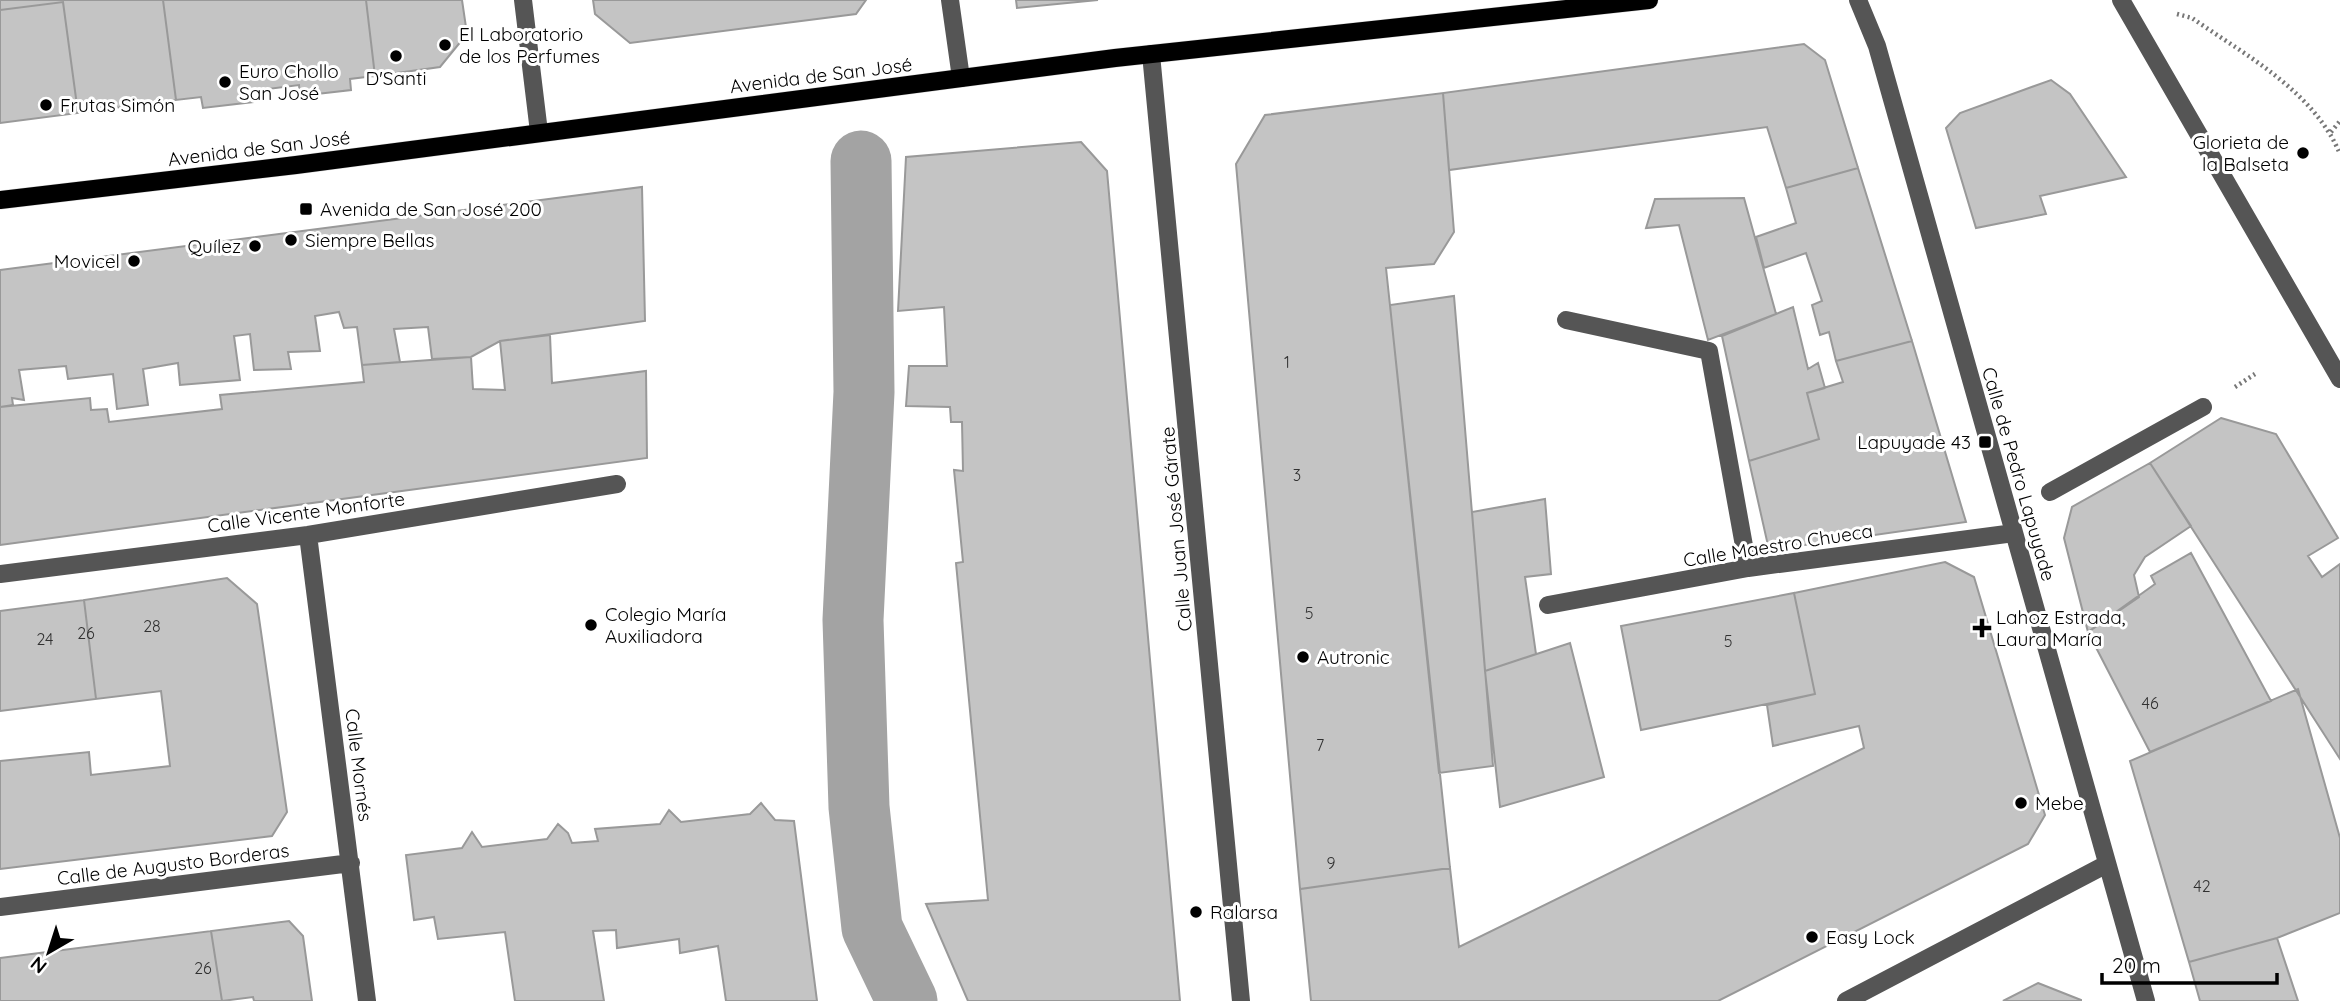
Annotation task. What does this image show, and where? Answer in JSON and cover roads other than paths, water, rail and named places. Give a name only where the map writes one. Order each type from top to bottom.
[{"type":"main road","name":"Avenida de San José","points":[[0,200],[1151,54],[1649,0]]},
{"type":"street","points":[[523,0],[539,132]]},
{"type":"street","points":[[950,0],[961,78]]},
{"type":"street","name":"Calle de Pedro Lapuyade","points":[[1858,0],[1877,46],[2146,1001]]},
{"type":"street","points":[[2121,0],[2340,379]]},
{"type":"street","name":"Calle Juan José Gárate","points":[[1151,54],[1241,1001]]},
{"type":"street","points":[[1566,320],[1709,351],[1748,568]]},
{"type":"street","points":[[2050,492],[2203,407]]},
{"type":"street","name":"Calle Vicente Monforte","points":[[0,574],[308,535],[617,484]]},
{"type":"street","name":"Calle Maestro Chueca","points":[[1548,604],[1748,568],[2014,533]]},
{"type":"street","name":"Calle Mornés","points":[[308,535],[367,1001]]},
{"type":"street","name":"Calle de Augusto Borderas","points":[[0,907],[351,863]]},
{"type":"street","points":[[1846,1001],[2107,864]]},
{"type":"waterway","points":[[861,161],[864,392],[853,620],[859,807],[872,928],[907,1001]]},
{"type":"place","name":"El Laboratorio de los Perfumes","points":[[445,45]]},
{"type":"place","name":"D'Santi","points":[[396,56]]},
{"type":"place","name":"Euro Chollo San José","points":[[225,82]]},
{"type":"place","name":"Frutas Simón","points":[[46,105]]},
{"type":"place","name":"Glorieta de la Balseta","points":[[2303,153]]},
{"type":"place","name":"Avenida de San José 200","points":[[306,209]]},
{"type":"place","name":"Siempre Bellas","points":[[291,240]]},
{"type":"place","name":"Quílez","points":[[255,246]]},
{"type":"place","name":"Movicel","points":[[134,261]]},
{"type":"place","name":"Lapuyade 43","points":[[1985,442]]},
{"type":"place","name":"Colegio María Auxiliadora","points":[[591,625]]},
{"type":"place","name":"Lahoz Estrada, Laura María","points":[[1982,628]]},
{"type":"place","name":"Autronic","points":[[1303,657]]},
{"type":"place","name":"Mebe","points":[[2021,803]]},
{"type":"place","name":"Ralarsa","points":[[1196,912]]},
{"type":"place","name":"Easy Lock","points":[[1812,937]]}]
